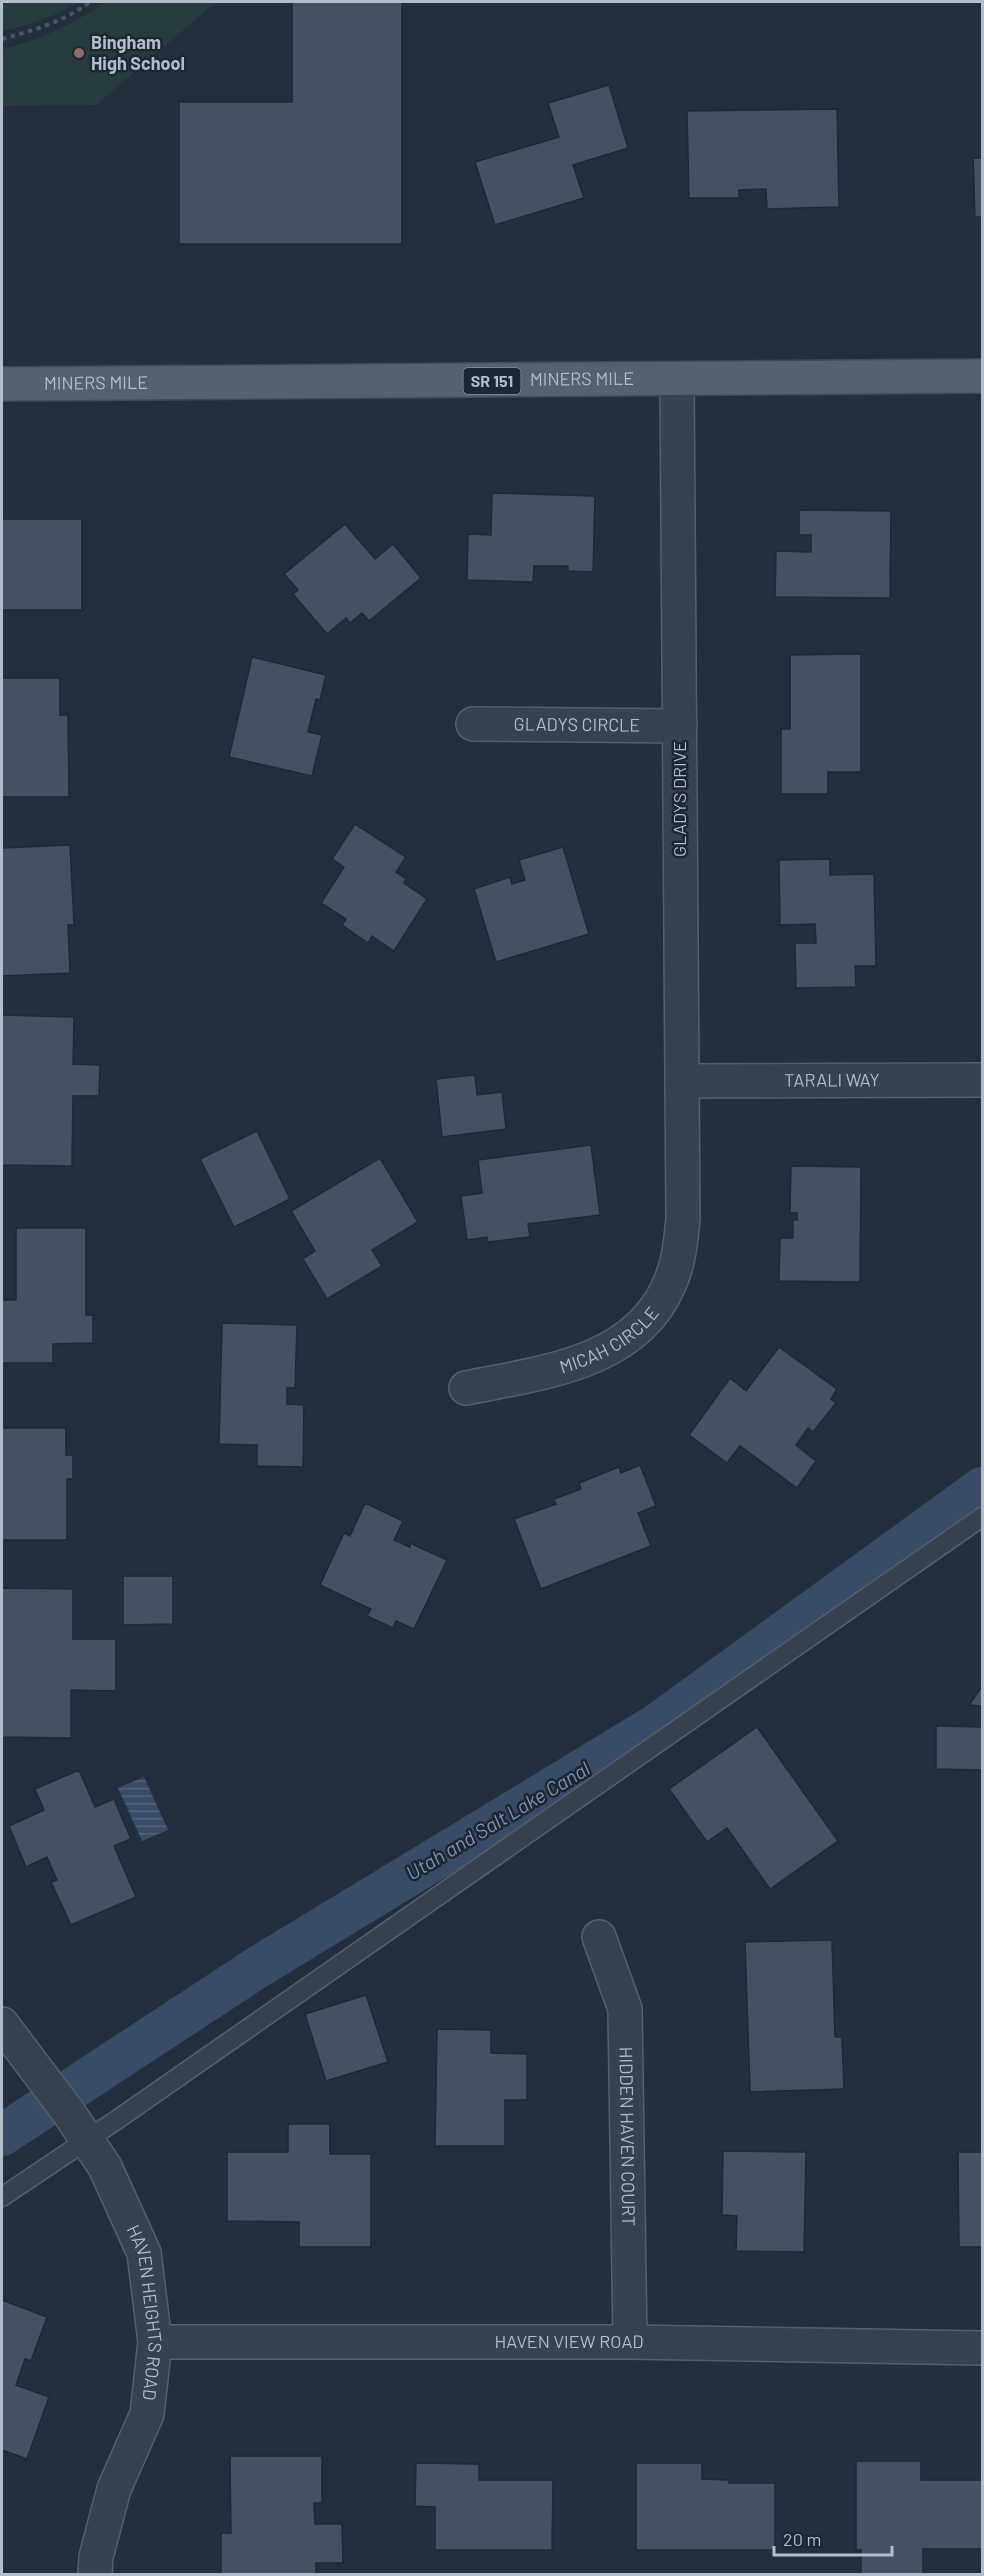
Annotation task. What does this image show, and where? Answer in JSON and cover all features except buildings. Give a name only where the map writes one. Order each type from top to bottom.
[{"type":"main road","name":"MINERS MILE","points":[[2,384],[982,376]]},
{"type":"street","name":"GLADYS DRIVE","points":[[677,380],[682,1218]]},
{"type":"street","name":"GLADYS CIRCLE","points":[[473,724],[680,726]]},
{"type":"street","name":"TARALI WAY","points":[[682,1081],[982,1080]]},
{"type":"street","name":"MICAH CIRCLE","points":[[466,1388],[570,1365],[590,1359],[624,1341],[650,1316],[669,1286],[680,1252],[682,1218]]},
{"type":"street","name":"HIDDEN HAVEN COURT","points":[[599,1937],[625,2009],[630,2342]]},
{"type":"street","name":"HAVEN HEIGHTS ROAD","points":[[2,2024],[105,2168],[144,2253],[155,2342],[147,2414],[114,2489],[96,2557],[95,2574]]},
{"type":"street","name":"HAVEN VIEW ROAD","points":[[155,2342],[630,2342],[982,2348]]},
{"type":"lane","points":[[2,2197],[77,2126],[137,2106],[982,1517]]},
{"type":"path","points":[[2,39],[30,32],[90,2]]},
{"type":"green space","points":[[2,2],[77,2],[41,20],[2,31]]},
{"type":"green space","name":"Bingham High School","points":[[106,2],[216,2],[96,105],[2,106],[2,49],[56,30]]},
{"type":"water","points":[[144,1777],[168,1830],[142,1841],[118,1788]]},
{"type":"waterway","name":"Utah and Salt Lake Canal","points":[[2,2135],[258,1967],[656,1725],[982,1488]]},
{"type":"place","name":"Bingham High School","points":[[79,53]]}]
